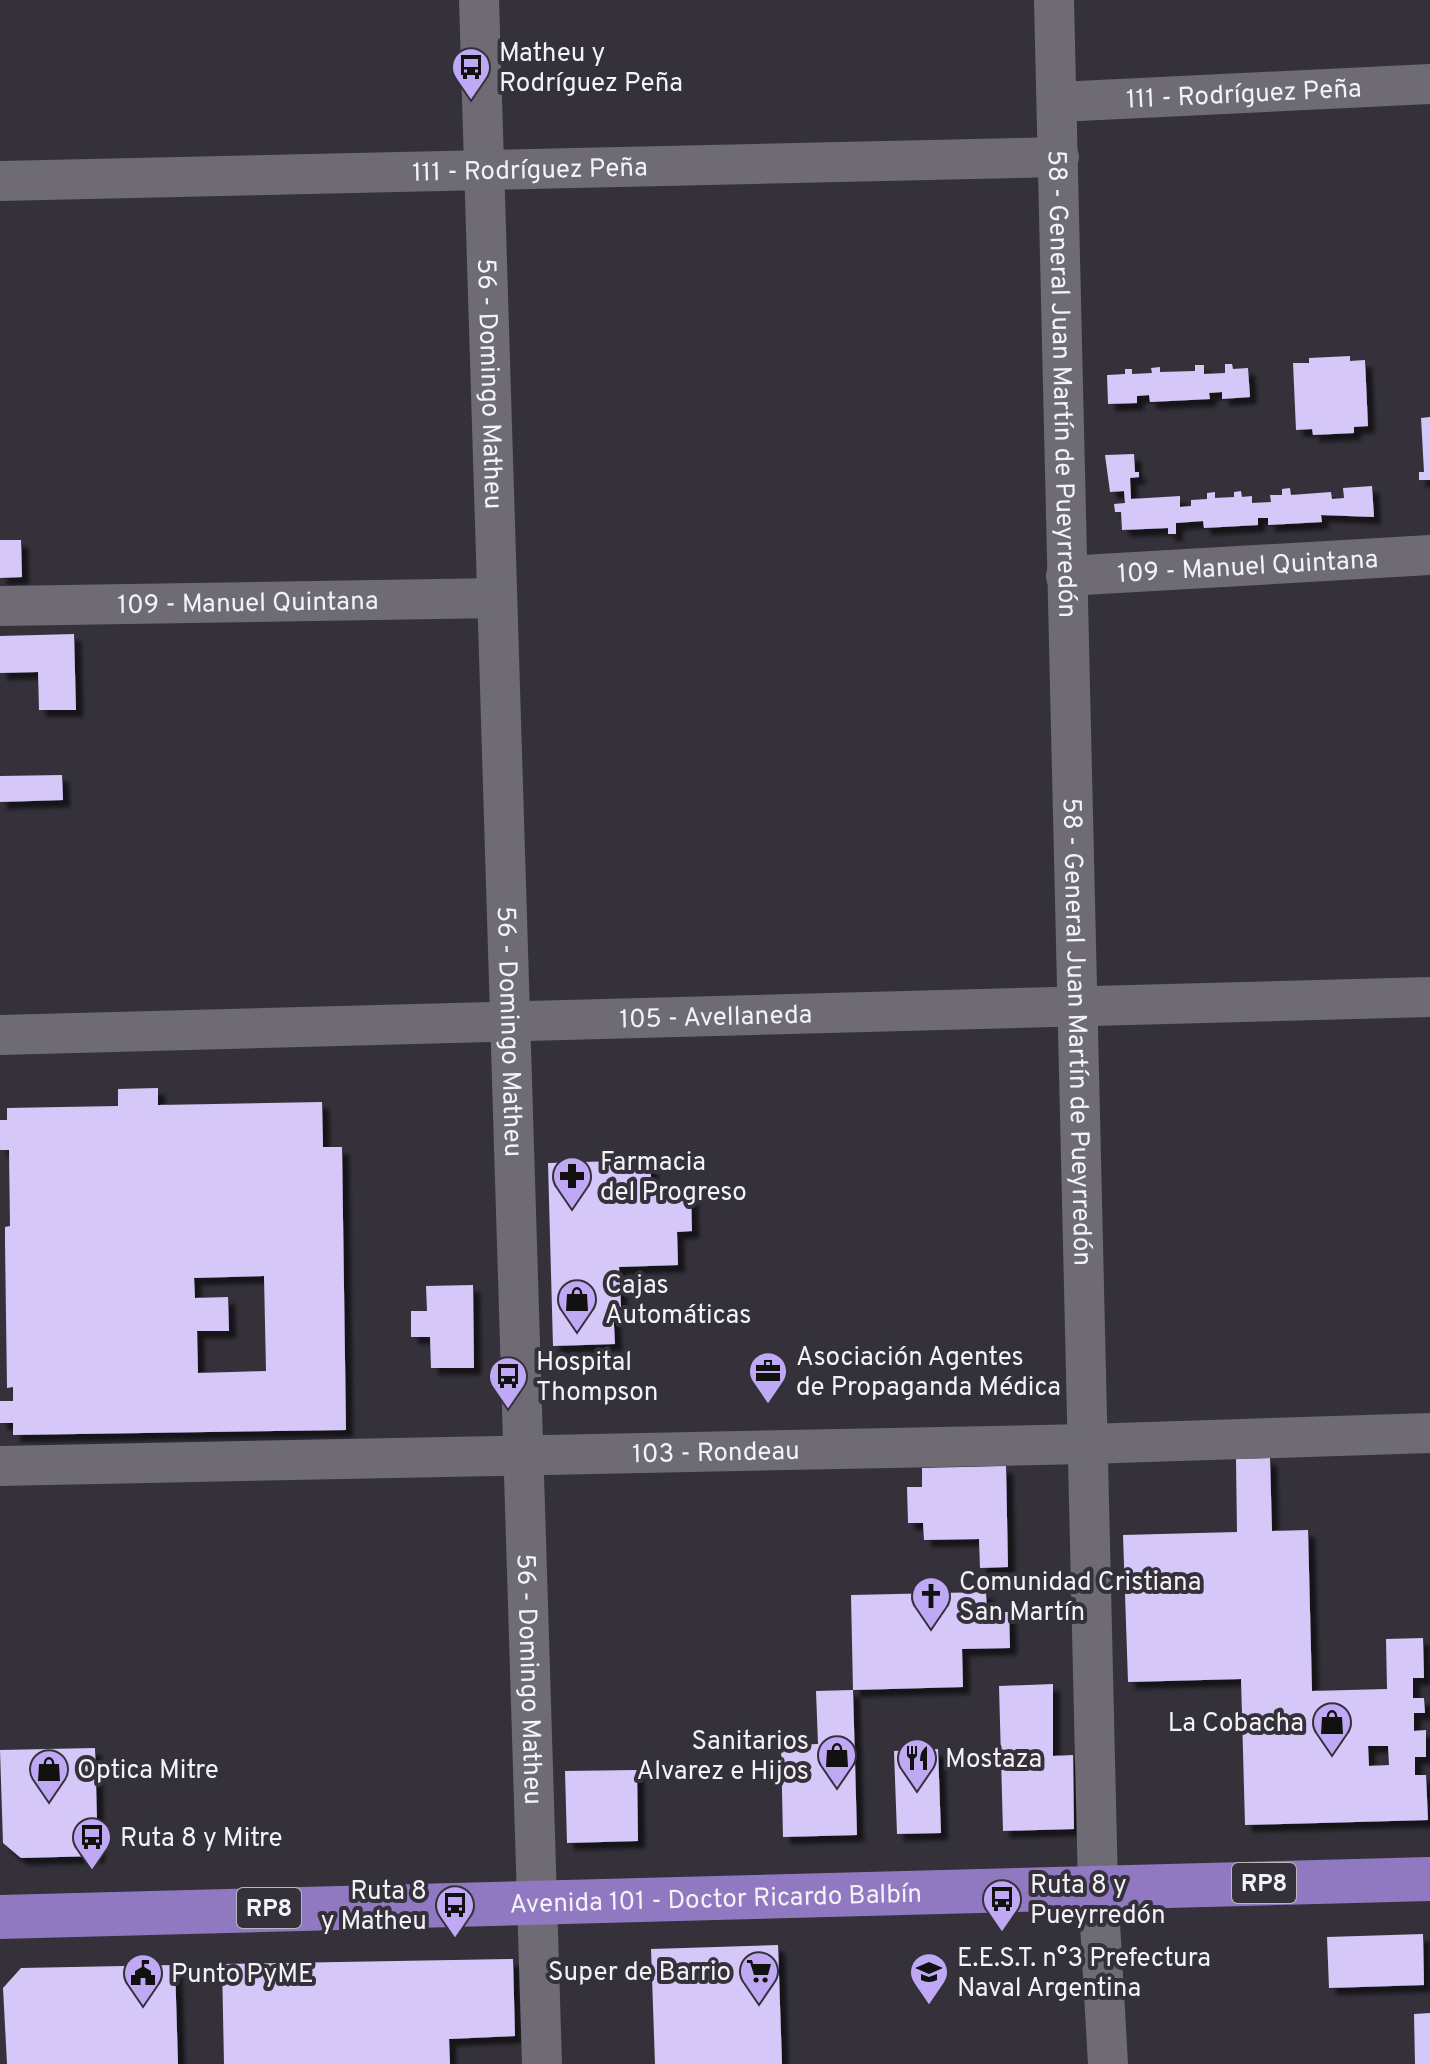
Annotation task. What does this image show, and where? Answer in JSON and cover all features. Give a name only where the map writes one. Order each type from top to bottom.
[{"type":"main road","name":"Avenida 101 - Doctor Ricardo Balbín","points":[[0,1917],[1430,1879]]},
{"type":"street","name":"56 - Domingo Matheu","points":[[479,0],[542,2064]]},
{"type":"street","name":"58 - General Juan Martín de Pueyrredón","points":[[1054,0],[1098,1888],[1108,2064]]},
{"type":"street","name":"111 - Rodríguez Peña","points":[[1058,102],[1430,84]]},
{"type":"street","name":"111 - Rodríguez Peña","points":[[0,181],[1059,157]]},
{"type":"street","name":"109 - Manuel Quintana","points":[[1066,576],[1430,555]]},
{"type":"street","name":"109 - Manuel Quintana","points":[[0,606],[497,598]]},
{"type":"street","name":"105 - Avellaneda","points":[[0,1035],[511,1019],[1430,997]]},
{"type":"street","name":"103 - Rondeau","points":[[0,1466],[1087,1444],[1430,1433]]},
{"type":"building","points":[[1350,356],[1350,361],[1365,360],[1368,426],[1354,427],[1354,433],[1313,435],[1312,429],[1296,430],[1293,363],[1309,363],[1309,358]]},
{"type":"building","points":[[1225,364],[1232,364],[1233,369],[1248,368],[1250,397],[1222,399],[1222,392],[1209,393],[1210,399],[1150,402],[1149,395],[1137,396],[1137,403],[1108,404],[1107,375],[1125,374],[1125,369],[1132,369],[1132,374],[1152,373],[1151,368],[1160,367],[1160,372],[1195,371],[1195,365],[1204,365],[1204,374],[1225,373]]},
{"type":"building","points":[[1430,417],[1430,480],[1419,480],[1419,472],[1424,472],[1421,418]]},
{"type":"building","points":[[1134,454],[1135,472],[1139,472],[1139,477],[1130,478],[1131,499],[1180,496],[1180,507],[1191,506],[1191,500],[1207,499],[1207,493],[1215,492],[1215,498],[1234,497],[1234,492],[1241,491],[1242,497],[1252,496],[1252,503],[1271,502],[1270,495],[1282,495],[1282,489],[1290,488],[1291,495],[1331,492],[1332,499],[1344,498],[1343,488],[1372,486],[1374,517],[1321,515],[1322,522],[1268,525],[1268,518],[1258,518],[1258,525],[1204,528],[1203,521],[1176,523],[1176,534],[1168,534],[1168,528],[1122,530],[1121,512],[1115,512],[1114,504],[1125,503],[1124,491],[1110,492],[1105,455]]},
{"type":"building","points":[[0,540],[21,540],[22,577],[0,578]]},
{"type":"building","points":[[74,634],[76,710],[39,710],[38,672],[0,673],[0,636]]},
{"type":"building","points":[[62,775],[63,800],[0,802],[0,776]]},
{"type":"building","points":[[158,1088],[158,1105],[322,1102],[323,1147],[342,1147],[346,1430],[13,1435],[13,1423],[0,1423],[0,1401],[13,1401],[13,1387],[7,1388],[5,1227],[10,1226],[9,1150],[0,1150],[0,1120],[7,1120],[7,1108],[118,1106],[118,1089]],"holes":[[[264,1276],[266,1371],[198,1373],[197,1331],[229,1331],[228,1297],[195,1298],[194,1278]]]},
{"type":"building","points":[[650,1160],[652,1195],[691,1195],[692,1231],[677,1232],[678,1265],[619,1267],[621,1307],[613,1307],[615,1344],[553,1346],[548,1163]]},
{"type":"building","points":[[473,1285],[474,1368],[431,1368],[430,1337],[411,1337],[411,1311],[427,1311],[426,1286]]},
{"type":"building","points":[[1270,1458],[1272,1531],[1308,1530],[1312,1691],[1387,1689],[1386,1639],[1423,1638],[1424,1678],[1413,1678],[1413,1698],[1424,1698],[1425,1713],[1414,1713],[1414,1731],[1426,1730],[1426,1757],[1415,1757],[1415,1775],[1426,1775],[1428,1820],[1245,1825],[1241,1679],[1128,1682],[1123,1535],[1237,1532],[1236,1459]],"holes":[[[1368,1746],[1388,1746],[1389,1765],[1369,1766]]]},
{"type":"building","points":[[1006,1466],[1008,1567],[980,1568],[979,1539],[924,1540],[923,1523],[908,1523],[907,1487],[922,1487],[922,1468]]},
{"type":"building","name":"Comunidad Cristiana San Martín","points":[[986,1592],[987,1612],[1009,1612],[1010,1648],[962,1649],[963,1687],[853,1690],[851,1595]]},
{"type":"building","points":[[1053,1684],[1053,1756],[1073,1755],[1074,1829],[1003,1831],[999,1686]]},
{"type":"building","name":"Sanitarios Alvarez e Hijos","points":[[853,1690],[857,1835],[783,1837],[781,1745],[818,1744],[816,1691]]},
{"type":"building","points":[[95,1748],[98,1856],[21,1858],[3,1843],[0,1750]]},
{"type":"building","name":"Mostaza","points":[[938,1749],[941,1833],[897,1834],[894,1751]]},
{"type":"building","points":[[637,1770],[638,1841],[567,1843],[565,1771]]},
{"type":"building","points":[[1423,1934],[1424,1985],[1329,1988],[1327,1937]]},
{"type":"building","points":[[778,1945],[782,2064],[655,2064],[651,1949]]},
{"type":"building","points":[[513,1959],[515,2036],[449,2039],[450,2064],[224,2064],[222,1964]]},
{"type":"building","points":[[175,1965],[178,2064],[7,2064],[3,1988],[21,1968]]},
{"type":"building","points":[[1430,2013],[1430,2064],[1415,2064],[1414,2014]]},
{"type":"place","name":"Matheu y Rodríguez Peña","points":[[471,101]]},
{"type":"place","name":"Farmacia del Progreso","points":[[572,1210]]},
{"type":"place","name":"Cajas Automáticas","points":[[577,1333]]},
{"type":"place","name":"Asociación Agentes de Propaganda Médica","points":[[768,1405]]},
{"type":"place","name":"Hospital Thompson","points":[[508,1410]]},
{"type":"place","name":"Comunidad Cristiana San Martín","points":[[931,1630]]},
{"type":"place","name":"La Cobacha","points":[[1332,1756]]},
{"type":"place","name":"Sanitarios Alvarez e Hijos","points":[[837,1789]]},
{"type":"place","name":"Mostaza","points":[[917,1792]]},
{"type":"place","name":"Optica Mitre","points":[[49,1803]]},
{"type":"place","name":"Ruta 8 y Mitre","points":[[92,1871]]},
{"type":"place","name":"Ruta 8 y Pueyrredón","points":[[1002,1933]]},
{"type":"place","name":"Ruta 8 y Matheu","points":[[455,1939]]},
{"type":"place","name":"Super de Barrio","points":[[759,2005]]},
{"type":"place","name":"E.E.S.T. n°3 Prefectura Naval Argentina","points":[[929,2006]]},
{"type":"place","name":"Punto PyME","points":[[143,2007]]}]
